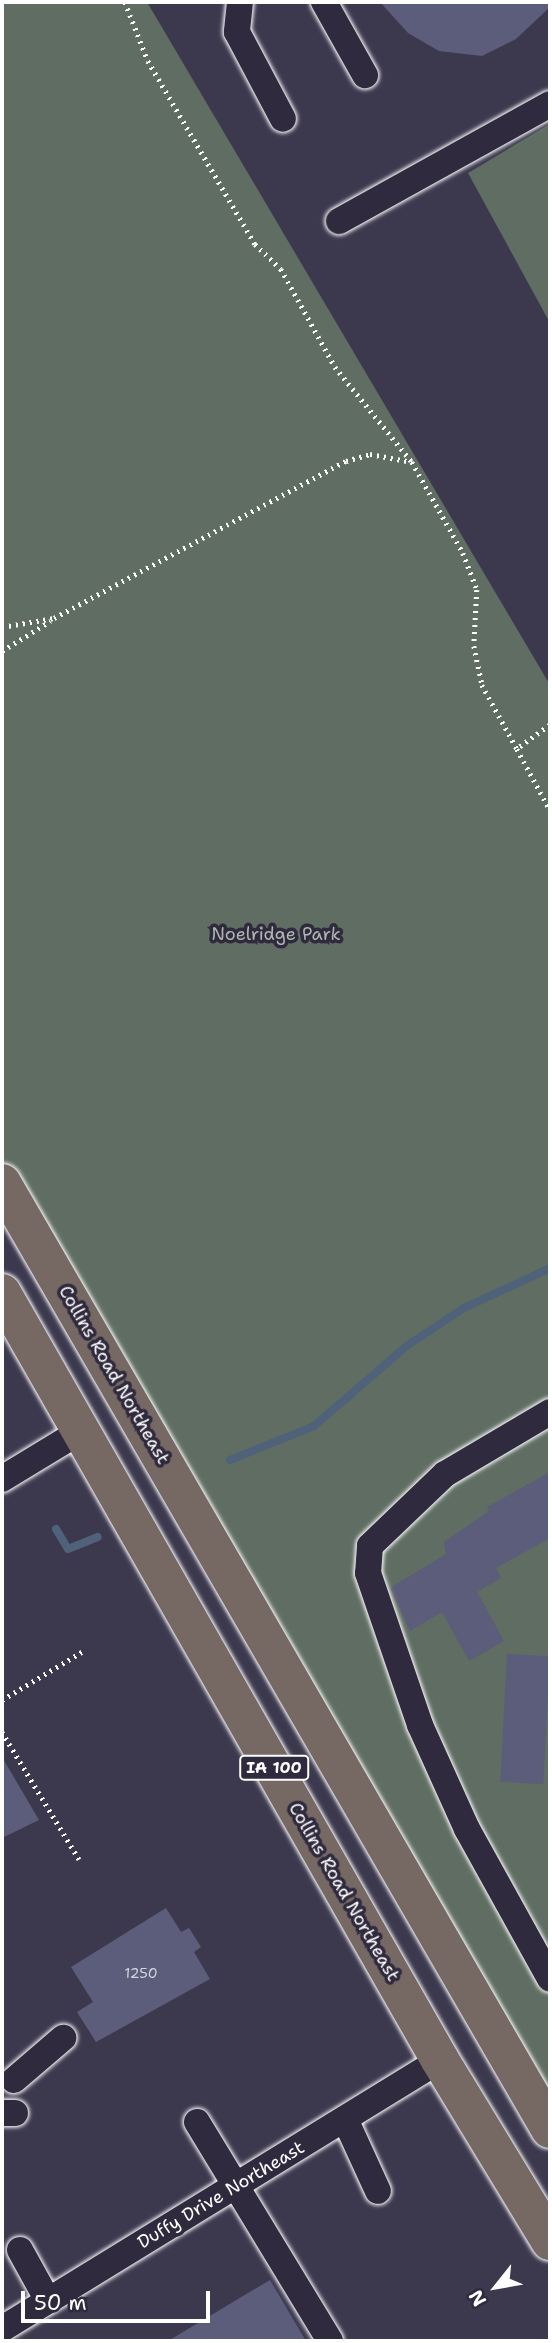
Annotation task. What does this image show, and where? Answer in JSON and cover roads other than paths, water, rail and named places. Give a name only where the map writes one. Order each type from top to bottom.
[{"type":"highway","name":"Collins Road Northeast","points":[[2,1183],[550,2129]]},
{"type":"highway","name":"Collins Road Northeast","points":[[2,1293],[440,2060],[550,2241]]},
{"type":"highway","name":"Collins Road Northeast","points":[[81,1431],[120,1437],[286,1715],[352,1784]]},
{"type":"street","points":[[240,2],[237,32],[284,119]]},
{"type":"street","points":[[324,2],[365,75]]},
{"type":"street","points":[[339,221],[550,104]]},
{"type":"street","points":[[550,1412],[445,1474],[370,1546],[368,1573],[431,1749],[485,1865],[550,1979]]},
{"type":"street","points":[[2,1479],[81,1431]]},
{"type":"street","points":[[14,2080],[63,2038]]},
{"type":"street","name":"Duffy Drive Northeast","points":[[11,2331],[48,2301],[440,2060]]},
{"type":"street","points":[[345,2119],[378,2191]]},
{"type":"street","points":[[197,2122],[330,2341]]},
{"type":"street","points":[[20,2250],[48,2301]]},
{"type":"waterway","points":[[230,1460],[314,1426],[408,1345],[464,1308],[550,1268]]},
{"type":"waterway","points":[[56,1529],[68,1549],[98,1537]]},
{"type":"park label","name":"Noelridge Park","points":[[276,934]]}]
